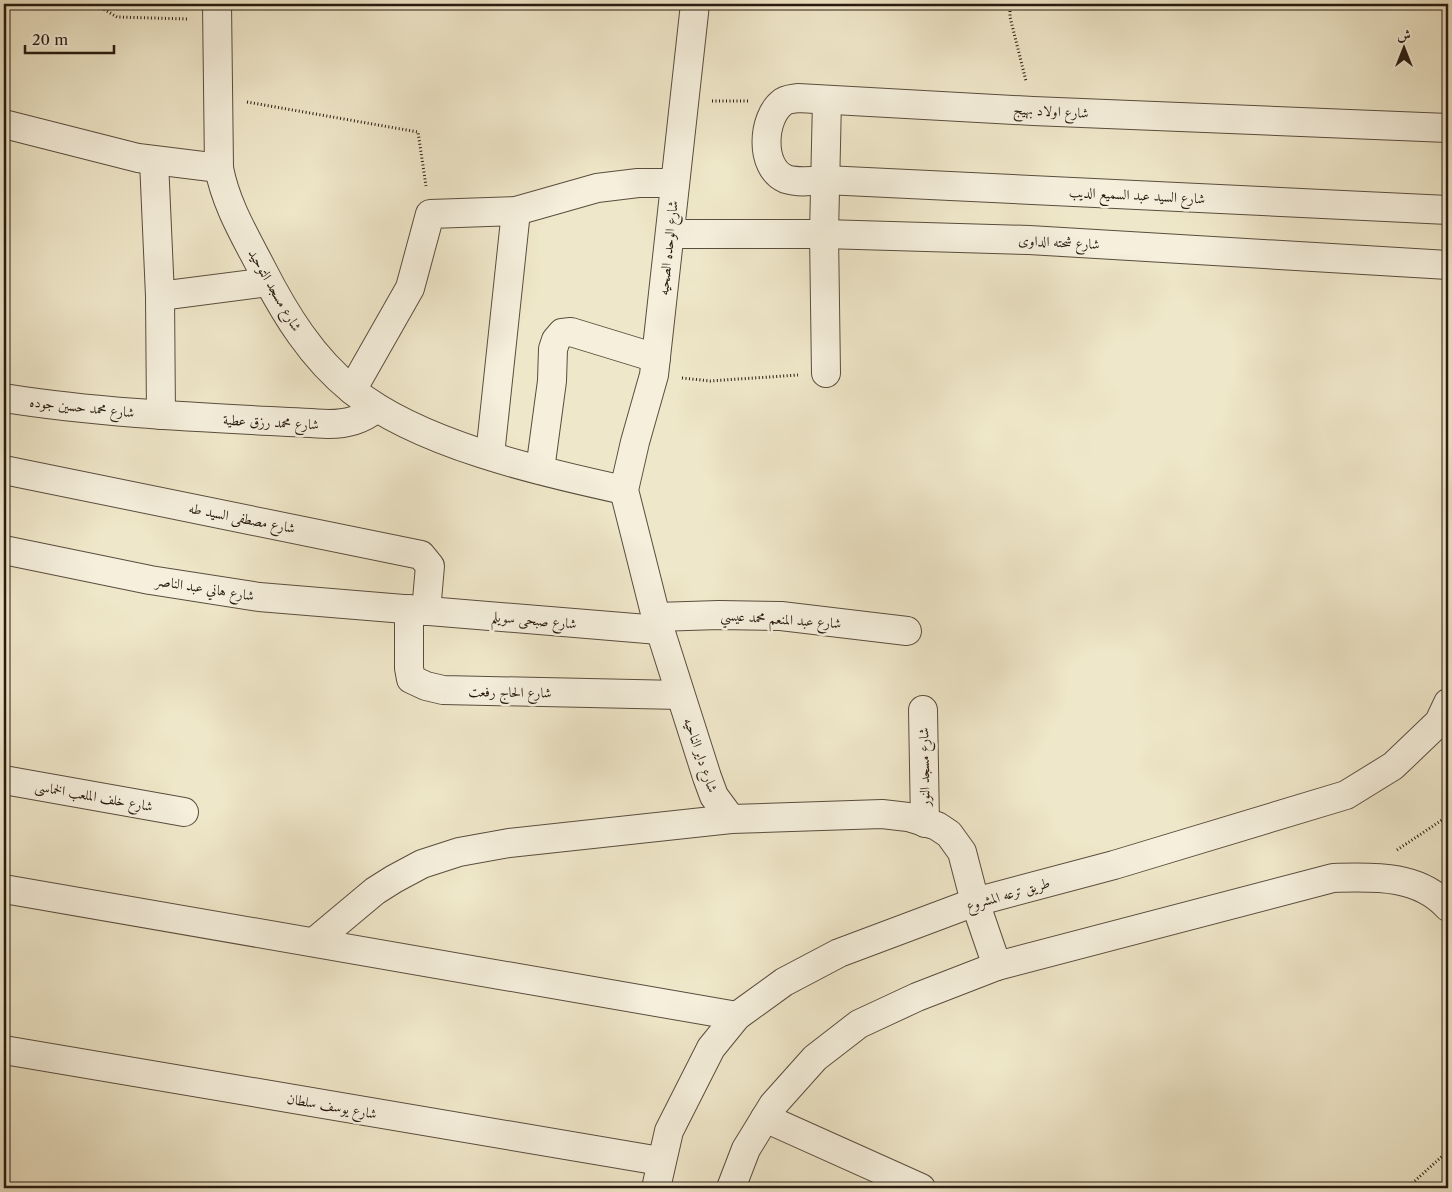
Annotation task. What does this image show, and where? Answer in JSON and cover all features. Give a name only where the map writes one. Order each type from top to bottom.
[{"type":"street","name":"شارع الوحده الصحيه","points":[[624,490],[655,366],[695,4]]},
{"type":"street","name":"شارع مسجد التوحيد","points":[[218,12],[219,168],[224,191],[234,215],[284,312],[304,340],[352,390],[377,408],[430,435],[540,470],[624,490]]},
{"type":"street","name":"شارع اولاد بهيج","points":[[825,180],[799,181],[785,179],[772,166],[767,150],[768,133],[772,113],[784,100],[798,98],[1033,111],[1448,128]]},
{"type":"street","points":[[826,373],[824,234],[827,100]]},
{"type":"street","points":[[4,124],[95,149],[154,161],[219,168]]},
{"type":"street","points":[[154,161],[160,296],[161,415]]},
{"type":"street","name":"شارع السيد عبد السميع الديب","points":[[825,180],[1448,210]]},
{"type":"street","points":[[352,390],[397,314],[410,288],[430,214],[516,211],[597,188],[638,183],[675,183]]},
{"type":"street","points":[[490,455],[516,211]]},
{"type":"street","name":"شارع شحته الداوى","points":[[670,234],[824,234],[1038,241],[1448,265]]},
{"type":"street","points":[[160,296],[268,282]]},
{"type":"street","points":[[540,470],[552,381],[553,349],[556,340],[562,333],[571,332],[655,366]]},
{"type":"street","name":"شارع محمد حسين جوده","points":[[4,398],[50,405],[161,415]]},
{"type":"street","name":"شارع محمد رزق عطية","points":[[161,415],[345,424],[362,419],[377,408]]},
{"type":"street","name":"شارع مصطفى السيد طه","points":[[4,470],[421,555],[430,566],[418,610]]},
{"type":"street","name":"شارع داير الناحيه","points":[[624,490],[657,624],[680,695],[714,796],[731,819]]},
{"type":"street","name":"شارع هاني عبد الناصر","points":[[4,550],[150,580],[259,597],[418,610]]},
{"type":"street","name":"شارع صبحى سويلم","points":[[418,610],[657,624]]},
{"type":"street","name":"شارع الحاج رفعت","points":[[418,610],[409,668],[411,679],[426,686],[443,690],[680,695]]},
{"type":"street","name":"شارع عبد المنعم محمد عيسي","points":[[657,624],[719,615],[781,616],[907,631]]},
{"type":"street","name":"طريق ترعه المشروع","points":[[656,1188],[660,1161],[669,1131],[711,1048],[737,1016],[784,982],[839,953],[1114,865],[1346,795],[1393,766],[1439,722],[1448,703]]},
{"type":"street","name":"شارع مسجد النور","points":[[922,710],[925,823]]},
{"type":"street","name":"شارع خلف الملعب الخماسى","points":[[4,780],[184,812]]},
{"type":"street","points":[[314,942],[374,891],[422,864],[459,852],[509,843],[731,819],[864,814],[908,818],[937,826],[949,834],[962,852],[977,909],[994,958]]},
{"type":"street","points":[[732,1188],[746,1149],[773,1105],[816,1058],[859,1024],[994,958],[1333,878],[1375,877],[1395,879],[1430,893],[1448,907]]},
{"type":"street","points":[[4,889],[737,1016]]},
{"type":"street","name":"شارع يوسف سلطان","points":[[4,1050],[660,1161]]},
{"type":"street","points":[[765,1118],[921,1188]]},
{"type":"path","points":[[94,4],[116,17],[218,12]]},
{"type":"path","points":[[1010,4],[1010,17],[1033,111]]},
{"type":"path","points":[[219,97],[418,132],[430,214]]},
{"type":"path","points":[[684,102],[750,101]]},
{"type":"path","points":[[655,366],[710,381],[826,373]]},
{"type":"path","points":[[1407,1188],[1448,1150]]}]
